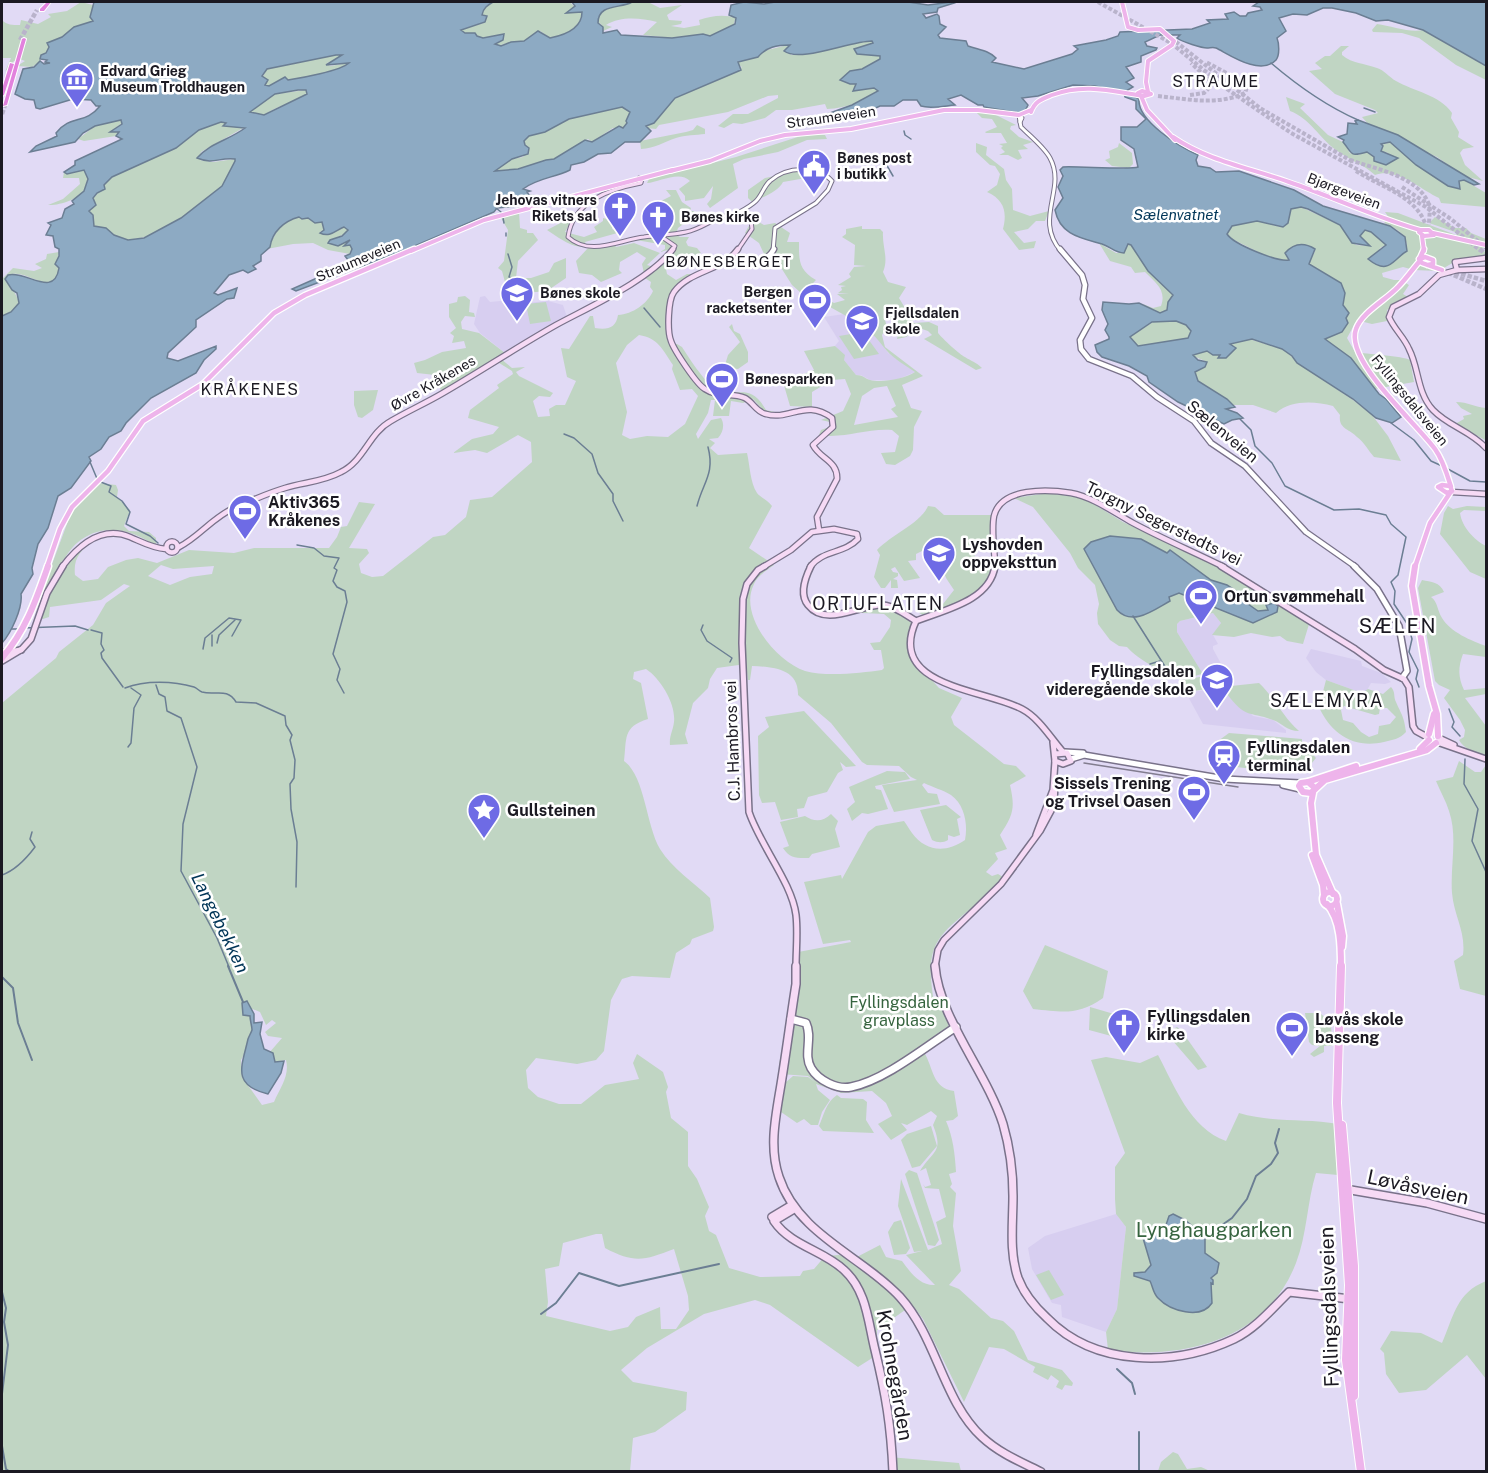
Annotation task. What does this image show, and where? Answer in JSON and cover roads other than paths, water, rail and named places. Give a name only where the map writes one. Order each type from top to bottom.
[{"type":"highway","points":[[39,10],[47,2]]},
{"type":"highway","points":[[2,95],[22,40],[5,105]]},
{"type":"main road","points":[[1122,2],[1128,27],[1138,30],[1160,29],[1174,41],[1172,45],[1148,61],[1146,85],[1149,94]]},
{"type":"main road","points":[[1140,94],[1146,85]]},
{"type":"main road","points":[[1020,118],[1030,115],[1034,104],[1041,99],[1068,89],[1089,88],[1128,94],[1158,95]]},
{"type":"main road","points":[[1140,94],[1144,101],[1149,94]]},
{"type":"main road","name":"Bjørgeveien","points":[[1144,101],[1147,110],[1173,137],[1194,149],[1421,232]]},
{"type":"main road","name":"Straumeveien","points":[[2,659],[30,618],[62,525],[72,507],[108,471],[141,423],[156,411],[200,386],[272,317],[310,293],[484,220],[715,160],[760,141],[785,135],[851,129],[939,111],[969,109],[997,112],[1020,118]]},
{"type":"main road","name":"Straumeveien","points":[[997,112],[1020,118]]},
{"type":"main road","points":[[639,180],[615,189],[587,205],[574,219],[568,237],[576,244],[595,246],[663,237],[692,230],[716,217],[736,214],[748,218],[753,226],[734,255],[727,262],[693,275],[675,291],[669,304],[670,338],[705,391],[715,395],[745,398],[757,410],[771,415],[793,410],[814,409],[827,413],[833,420],[833,427],[813,443],[814,450],[833,464],[838,472],[836,481],[817,517],[819,530],[843,530],[858,536],[852,546],[821,556],[814,561],[808,571],[804,589],[806,603],[818,612],[832,615],[869,606],[885,605],[916,621],[909,639],[914,658],[932,676],[961,689],[1016,706],[1035,718],[1071,759],[1057,772]]},
{"type":"main road","name":"Straumeveien","points":[[585,194],[639,180]]},
{"type":"main road","points":[[1421,232],[1427,224]]},
{"type":"main road","points":[[1427,224],[1432,234]]},
{"type":"main road","points":[[1427,224],[1434,231],[1448,237]]},
{"type":"main road","points":[[1421,232],[1486,244]]},
{"type":"main road","points":[[1419,260],[1424,251],[1421,232]]},
{"type":"main road","points":[[1419,260],[1427,265],[1443,269],[1426,253],[1427,240],[1432,234]]},
{"type":"main road","name":"Øvre Kråkenes","points":[[22,650],[35,633],[47,594],[82,543],[97,535],[120,532],[151,547],[166,548],[171,543],[179,545],[194,538],[215,519],[231,509],[284,488],[329,478],[345,471],[359,458],[378,430],[388,422],[443,393],[583,308],[642,276],[675,249],[674,244],[663,237]]},
{"type":"main road","points":[[1457,270],[1454,265],[1457,261],[1486,258]]},
{"type":"main road","points":[[1419,260],[1432,260]]},
{"type":"main road","name":"Fyllingsdalsveien","points":[[1419,260],[1398,287],[1362,320],[1356,329],[1354,342],[1363,364],[1422,433],[1443,464],[1451,490],[1440,506],[1415,564],[1412,586],[1432,699],[1437,714],[1433,739]]},
{"type":"main road","points":[[1412,269],[1427,265],[1432,260]]},
{"type":"main road","points":[[1486,269],[1457,270],[1437,276],[1419,294],[1393,307],[1389,317],[1411,351],[1422,394],[1428,405],[1443,419],[1473,437],[1486,448]]},
{"type":"main road","name":"Fyllingsdalsveien","points":[[1440,506],[1441,487],[1445,479],[1443,464]]},
{"type":"main road","points":[[1441,487],[1486,494]]},
{"type":"main road","name":"Torgny Segerstedts vei","points":[[916,621],[973,598],[991,582],[995,568],[994,516],[1002,502],[1026,492],[1058,491],[1092,501],[1236,573],[1356,649],[1384,670],[1402,678]]},
{"type":"main road","name":"C.J. Hambros vei","points":[[819,530],[807,535],[791,550],[754,574],[746,587],[742,612],[749,812],[758,837],[789,893],[796,914],[796,981],[773,1141],[779,1181],[793,1207],[811,1227],[898,1295],[928,1338],[962,1410],[982,1437],[995,1447],[1041,1472]]},
{"type":"main road","name":"Straumeveien","points":[[2,653],[23,625],[34,603]]},
{"type":"main road","points":[[2,653],[9,650],[22,650]]},
{"type":"main road","points":[[2,659],[22,650]]},
{"type":"main road","points":[[1402,678],[1409,690],[1414,729],[1433,739],[1486,759]]},
{"type":"main road","points":[[1307,788],[1348,768],[1424,747],[1433,739]]},
{"type":"main road","points":[[1307,788],[1339,775],[1427,750],[1433,739]]},
{"type":"main road","points":[[1053,741],[1057,772],[1056,794],[1051,812],[1010,874],[948,933],[934,961],[937,981],[994,1099],[1007,1137],[1013,1174],[1013,1253],[1022,1286],[1034,1305],[1062,1334],[1080,1344],[1115,1356],[1134,1358],[1169,1358],[1202,1351],[1237,1337],[1262,1319],[1289,1292],[1351,1300]]},
{"type":"main road","points":[[1055,754],[1064,752]]},
{"type":"main road","points":[[1055,761],[1065,764]]},
{"type":"main road","points":[[1307,788],[1311,803],[1316,855],[1333,894],[1337,898],[1343,936],[1341,950]]},
{"type":"main road","points":[[1307,788],[1313,857],[1323,885],[1323,899],[1334,912],[1341,950]]},
{"type":"main road","points":[[1324,895],[1333,894]]},
{"type":"main road","points":[[1327,904],[1337,903]]},
{"type":"main road","name":"Fyllingsdalsveien","points":[[1341,950],[1339,1084],[1351,1300],[1351,1361],[1361,1472]]},
{"type":"main road","name":"Løvåsveien","points":[[1346,1191],[1427,1203],[1486,1219]]},
{"type":"main road","name":"Krohnegården","points":[[793,1207],[773,1219],[786,1236],[825,1256],[845,1271],[863,1298],[888,1403],[893,1472]]},
{"type":"street","name":"Sælenveien","points":[[1020,118],[1022,128],[1050,158],[1055,182],[1048,216],[1050,235],[1058,248],[1079,270],[1085,284],[1083,299],[1092,318],[1080,340],[1083,352],[1096,363],[1135,378],[1155,395],[1194,421],[1211,443],[1245,466],[1306,532],[1357,567],[1377,589],[1400,627],[1407,671],[1402,678]]},
{"type":"street","points":[[727,262],[751,263],[770,256],[774,249],[772,233],[775,228],[820,199],[829,189],[832,181],[825,174],[812,170],[784,173],[769,182],[756,201],[736,214]]},
{"type":"street","points":[[1064,752],[1079,752],[1093,757]]},
{"type":"street","points":[[1071,759],[1079,755],[1204,777],[1307,788]]},
{"type":"street","points":[[791,1019],[808,1026],[810,1035],[807,1059],[811,1069],[826,1081],[840,1087],[850,1087],[864,1082],[960,1029]]},
{"type":"water","name":"Sælenvatnet","points":[[94,2],[493,2],[486,7],[482,15],[487,16],[485,22],[461,30],[465,33],[475,33],[483,38],[504,34],[503,40],[495,44],[501,46],[524,41],[538,31],[550,38],[572,30],[579,23],[582,12],[566,13],[575,6],[572,2],[632,2],[602,12],[598,23],[603,27],[603,33],[617,30],[621,35],[672,38],[703,34],[710,36],[735,24],[736,18],[729,15],[731,5],[744,2],[764,4],[775,2],[908,2],[928,5],[952,2],[954,3],[938,8],[937,12],[923,14],[926,18],[937,14],[939,16],[940,24],[946,27],[938,35],[940,38],[966,41],[968,46],[993,55],[996,58],[992,62],[1024,69],[1072,54],[1078,49],[1074,46],[1106,40],[1118,36],[1120,32],[1192,29],[1210,23],[1207,20],[1228,19],[1225,14],[1234,12],[1240,16],[1246,16],[1248,13],[1262,10],[1260,7],[1253,6],[1259,2],[1486,2],[1486,66],[1423,30],[1388,20],[1376,21],[1356,13],[1323,8],[1307,15],[1293,14],[1279,18],[1286,31],[1277,38],[1278,55],[1276,60],[1269,65],[1261,66],[1244,62],[1216,48],[1204,48],[1183,41],[1177,38],[1180,35],[1160,35],[1145,42],[1147,46],[1157,48],[1156,50],[1141,56],[1141,62],[1126,67],[1134,78],[1126,82],[1133,87],[1126,91],[1139,99],[1145,116],[1161,132],[1198,155],[1196,160],[1198,166],[1210,168],[1216,172],[1239,171],[1294,190],[1323,206],[1390,226],[1405,237],[1407,251],[1390,265],[1381,266],[1368,259],[1386,245],[1371,232],[1365,230],[1360,236],[1370,246],[1352,243],[1340,225],[1301,207],[1291,209],[1288,223],[1283,227],[1257,221],[1232,226],[1227,234],[1246,247],[1283,260],[1289,260],[1285,253],[1296,245],[1307,245],[1315,249],[1309,264],[1341,283],[1345,293],[1343,305],[1349,313],[1346,318],[1348,323],[1342,332],[1325,339],[1351,358],[1379,394],[1401,417],[1392,423],[1376,418],[1353,399],[1297,363],[1282,349],[1252,339],[1230,344],[1236,348],[1226,358],[1218,358],[1220,355],[1213,355],[1207,351],[1193,355],[1198,360],[1207,362],[1205,367],[1195,372],[1198,381],[1227,399],[1235,407],[1226,409],[1243,418],[1224,424],[1178,402],[1149,382],[1147,376],[1129,366],[1102,357],[1097,352],[1095,345],[1109,339],[1105,330],[1108,324],[1102,310],[1103,302],[1139,303],[1160,313],[1167,310],[1168,302],[1173,295],[1148,271],[1131,245],[1128,244],[1124,253],[1121,253],[1072,234],[1062,225],[1055,210],[1063,198],[1058,187],[1063,176],[1060,170],[1063,167],[1138,167],[1134,149],[1121,140],[1121,127],[1137,127],[1146,119],[1136,109],[1136,101],[1125,97],[1124,93],[1095,86],[1073,85],[1038,96],[1022,98],[1028,105],[1025,111],[1020,113],[984,107],[961,95],[948,99],[955,105],[937,107],[921,106],[917,100],[903,100],[894,106],[880,106],[856,117],[826,121],[819,117],[852,105],[878,91],[874,88],[853,91],[856,84],[840,80],[850,71],[862,69],[880,59],[880,56],[857,54],[854,49],[873,43],[872,41],[801,54],[784,51],[790,45],[776,46],[758,57],[738,62],[741,70],[675,98],[654,123],[646,126],[651,131],[640,142],[625,142],[611,153],[598,154],[584,162],[571,165],[570,170],[523,189],[530,191],[527,192],[529,195],[542,197],[543,201],[497,208],[494,212],[410,248],[296,291],[292,289],[348,260],[345,256],[350,254],[352,249],[350,245],[344,246],[350,240],[338,246],[328,243],[348,230],[344,227],[327,235],[320,233],[324,230],[322,222],[315,223],[308,218],[299,217],[284,224],[276,232],[270,247],[261,255],[261,261],[253,266],[256,269],[248,273],[243,270],[229,275],[214,293],[218,295],[237,288],[234,298],[227,299],[196,320],[196,327],[168,353],[167,358],[178,361],[216,346],[216,349],[204,360],[196,373],[151,398],[121,431],[109,437],[101,449],[89,457],[91,461],[71,488],[58,496],[48,528],[38,544],[32,568],[33,574],[21,594],[16,620],[2,643],[2,316],[11,312],[19,303],[17,293],[12,290],[5,279],[8,275],[15,275],[45,283],[56,277],[59,268],[55,264],[59,256],[59,249],[55,247],[53,236],[46,235],[51,225],[48,223],[62,218],[65,209],[74,204],[72,201],[84,191],[88,179],[84,170],[67,174],[64,172],[75,165],[75,161],[122,139],[116,136],[119,132],[110,132],[122,124],[121,120],[95,126],[83,133],[75,142],[30,152],[36,146],[57,136],[56,133],[67,123],[89,116],[100,106],[96,106],[91,100],[73,99],[40,109],[36,108],[34,100],[15,94],[23,69],[34,67],[40,61],[44,64],[50,63],[40,59],[49,47],[47,43],[62,37],[74,27],[93,21],[90,17]],"holes":[[[336,55],[342,55],[326,65],[349,63],[338,69],[311,76],[288,80],[285,77],[269,86],[265,85],[268,80],[262,76],[267,69]],[[298,90],[306,90],[307,94],[264,115],[250,112],[275,94]],[[622,107],[630,112],[623,128],[619,126],[592,142],[585,140],[554,159],[518,169],[495,171],[512,159],[528,154],[529,148],[524,141],[529,136],[545,132],[569,119]],[[221,122],[226,123],[223,126],[245,128],[208,149],[197,158],[208,161],[225,159],[235,159],[235,161],[222,186],[181,218],[144,238],[128,240],[114,235],[106,228],[94,226],[93,215],[89,211],[96,205],[93,198],[105,189],[104,185],[112,177],[176,148],[199,130]],[[1176,321],[1186,325],[1191,331],[1188,338],[1138,346],[1130,337],[1152,322]]]},
{"type":"water","points":[[1358,120],[1398,135],[1479,184],[1474,185],[1464,180],[1459,181],[1460,189],[1448,186],[1416,165],[1390,142],[1381,144],[1383,146],[1381,151],[1398,158],[1386,165],[1374,161],[1374,157],[1367,152],[1352,153],[1343,142],[1344,140],[1338,137],[1347,134],[1348,123],[1357,124],[1355,121]]},
{"type":"water","points":[[1110,536],[1141,539],[1167,553],[1170,550],[1211,580],[1227,585],[1241,594],[1248,604],[1258,611],[1268,610],[1266,605],[1274,603],[1278,606],[1277,612],[1253,623],[1179,593],[1169,597],[1170,601],[1144,615],[1130,617],[1123,615],[1117,610],[1084,549],[1091,542]]},
{"type":"water","points":[[247,1001],[254,1014],[254,1023],[262,1022],[260,1034],[264,1049],[273,1053],[275,1062],[284,1061],[281,1073],[268,1094],[248,1085],[242,1073],[243,1058],[252,1030],[250,1016],[243,1015],[242,1003]]},
{"type":"water","points":[[1173,1214],[1185,1220],[1205,1237],[1205,1253],[1219,1263],[1217,1273],[1211,1278],[1213,1280],[1213,1284],[1211,1283],[1212,1303],[1201,1311],[1185,1312],[1170,1307],[1156,1296],[1150,1281],[1134,1276],[1134,1273],[1145,1272],[1151,1265],[1143,1238],[1166,1225],[1169,1216]]},
{"type":"waterway","points":[[1271,63],[1313,95],[1358,120]]},
{"type":"waterway","points":[[1364,108],[1375,112]]},
{"type":"waterway","points":[[904,131],[905,135],[911,139]]},
{"type":"waterway","points":[[882,157],[893,176]]},
{"type":"waterway","points":[[496,208],[501,212]]},
{"type":"waterway","points":[[503,218],[504,223]]},
{"type":"waterway","points":[[508,254],[512,267],[509,277],[514,279],[520,288]]},
{"type":"waterway","points":[[521,289],[524,295]]},
{"type":"waterway","points":[[644,308],[660,327]]},
{"type":"waterway","points":[[1240,419],[1251,430],[1255,446],[1272,463],[1285,486],[1334,510],[1359,509],[1386,515],[1391,524],[1406,537],[1398,575],[1391,582],[1395,591],[1394,604],[1408,625],[1412,639],[1409,652],[1418,670],[1416,679],[1419,687]]},
{"type":"waterway","points":[[1391,423],[1414,440],[1431,461],[1442,466]]},
{"type":"waterway","points":[[564,434],[574,438],[592,454],[598,473],[613,494],[613,501],[623,521]]},
{"type":"waterway","points":[[697,506],[709,471],[708,447]]},
{"type":"waterway","points":[[90,462],[98,481],[111,486],[109,492],[122,501],[130,512],[126,524],[150,536],[158,543]]},
{"type":"waterway","points":[[1446,468],[1470,481],[1486,482]]},
{"type":"waterway","points":[[297,545],[314,548],[324,556],[339,558],[334,568],[337,570],[333,581],[337,587],[345,591],[347,602],[333,654],[340,669],[337,680],[344,693]]},
{"type":"waterway","points":[[1133,616],[1166,668]]},
{"type":"waterway","points":[[203,649],[205,638],[229,618],[241,620],[232,636]]},
{"type":"waterway","points":[[217,643],[219,635],[235,620]]},
{"type":"waterway","points":[[703,625],[701,630],[707,641],[732,658],[730,662]]},
{"type":"waterway","name":"Langebekken","points":[[24,628],[75,626],[88,630]]},
{"type":"waterway","name":"Langebekken","points":[[12,629],[19,629]]},
{"type":"waterway","name":"Langebekken","points":[[91,630],[102,633],[101,644],[104,650],[101,653],[102,658],[123,687]]},
{"type":"waterway","points":[[212,635],[212,646]]},
{"type":"waterway","points":[[1150,664],[1160,661]]},
{"type":"waterway","points":[[125,688],[160,682],[178,684],[194,687],[207,693],[225,693],[236,702],[256,703],[285,716],[286,725],[292,735],[290,740],[295,760],[294,778],[290,784],[291,809],[297,842],[296,887]]},
{"type":"waterway","name":"Langebekken","points":[[156,685],[159,694],[165,697],[167,711],[181,718],[197,767],[183,824],[181,871],[217,938],[229,967]]},
{"type":"waterway","points":[[128,747],[131,743],[134,708],[141,695],[131,688]]},
{"type":"waterway","points":[[1449,709],[1454,722],[1452,727],[1460,736]]},
{"type":"waterway","points":[[1465,759],[1464,784],[1478,809],[1472,841],[1486,872]]},
{"type":"waterway","points":[[2,875],[20,864],[35,847],[30,839],[32,832]]},
{"type":"waterway","points":[[2,882],[2,888]]},
{"type":"waterway","points":[[2,906],[2,920]]},
{"type":"waterway","points":[[2,925],[2,932]]},
{"type":"waterway","name":"Langebekken","points":[[228,966],[243,1002]]},
{"type":"waterway","points":[[2,977],[13,988],[18,1023],[32,1060]]},
{"type":"waterway","points":[[1205,1237],[1232,1218],[1247,1199],[1256,1176],[1271,1164],[1278,1153],[1275,1143],[1279,1129]]},
{"type":"waterway","points":[[541,1314],[556,1303],[579,1273],[619,1286],[719,1264]]},
{"type":"waterway","points":[[2,1292],[6,1308],[4,1322],[8,1345],[2,1394]]},
{"type":"waterway","points":[[1117,1369],[1132,1383],[1135,1394]]},
{"type":"waterway","points":[[1139,1432],[1139,1472]]},
{"type":"waterway","points":[[2,1446],[6,1469],[10,1472]]},
{"type":"tunnel","points":[[1098,2],[1171,43],[1237,96]]},
{"type":"tunnel","points":[[20,40],[37,10]]},
{"type":"tunnel","points":[[1171,38],[1242,94]]},
{"type":"tunnel","points":[[1206,62],[1243,82],[1247,87],[1242,94]]},
{"type":"tunnel","points":[[1190,95],[1204,93],[1211,86],[1210,81],[1191,63]]},
{"type":"tunnel","points":[[1237,96],[1242,94]]},
{"type":"tunnel","points":[[1242,94],[1260,108],[1353,162]]},
{"type":"tunnel","points":[[1158,96],[1213,100],[1237,96]]},
{"type":"tunnel","points":[[1237,96],[1291,133],[1430,210]]},
{"type":"tunnel","points":[[2,114],[5,105]]},
{"type":"tunnel","points":[[1350,160],[1404,179],[1422,193],[1429,204]]},
{"type":"tunnel","points":[[1356,171],[1405,199],[1420,214],[1425,223]]},
{"type":"tunnel","points":[[1402,187],[1429,204]]},
{"type":"tunnel","points":[[1429,204],[1451,219],[1486,248]]},
{"type":"tunnel","points":[[1429,204],[1430,210]]},
{"type":"tunnel","points":[[1429,225],[1430,210]]},
{"type":"tunnel","points":[[1430,210],[1481,251]]},
{"type":"tunnel","points":[[1480,249],[1486,255]]},
{"type":"tunnel","points":[[1442,270],[1486,289]]},
{"type":"tunnel","points":[[1455,272],[1486,281]]},
{"type":"tram line","points":[[1084,763],[1238,787]]},
{"type":"place","name":"Edvard Grieg Museum Troldhaugen","points":[[77,108]]},
{"type":"place","name":"Bønes post i butikk","points":[[814,195]]},
{"type":"place","name":"Jehovas vitners Rikets sal","points":[[620,237]]},
{"type":"place","name":"Bønes kirke","points":[[658,246]]},
{"type":"place","name":"Bønes skole","points":[[517,322]]},
{"type":"place","name":"Bergen racketsenter","points":[[815,329]]},
{"type":"place","name":"Fjellsdalen skole","points":[[862,350]]},
{"type":"place","name":"Bønesparken","points":[[722,408]]},
{"type":"place","name":"Aktiv365 Kråkenes","points":[[245,540]]},
{"type":"place","name":"Lyshovden oppveksttun","points":[[939,582]]},
{"type":"place","name":"Ortun svømmehall","points":[[1201,625]]},
{"type":"place","name":"Fyllingsdalen videregående skole","points":[[1217,709]]},
{"type":"place","name":"Fyllingsdalen terminal","points":[[1224,785]]},
{"type":"place","name":"Sissels Trening og Trivsel Oasen","points":[[1194,821]]},
{"type":"place","name":"Gullsteinen","points":[[484,839]]},
{"type":"place","name":"Fyllingsdalen kirke","points":[[1124,1054]]},
{"type":"place","name":"Løvås skole basseng","points":[[1292,1057]]},
{"type":"district","name":"STRAUME","points":[[1216,81]]},
{"type":"district","name":"BØNESBERGET","points":[[729,262]]},
{"type":"district","name":"KRÅKENES","points":[[250,389]]},
{"type":"district","name":"ORTUFLATEN","points":[[878,604]]},
{"type":"district","name":"SÆLEN","points":[[1398,626]]},
{"type":"district","name":"SÆLEMYRA","points":[[1327,701]]},
{"type":"park label","name":"Fyllingsdalen gravplass","points":[[899,1011]]},
{"type":"park label","name":"Lynghaugparken","points":[[1214,1230]]}]
